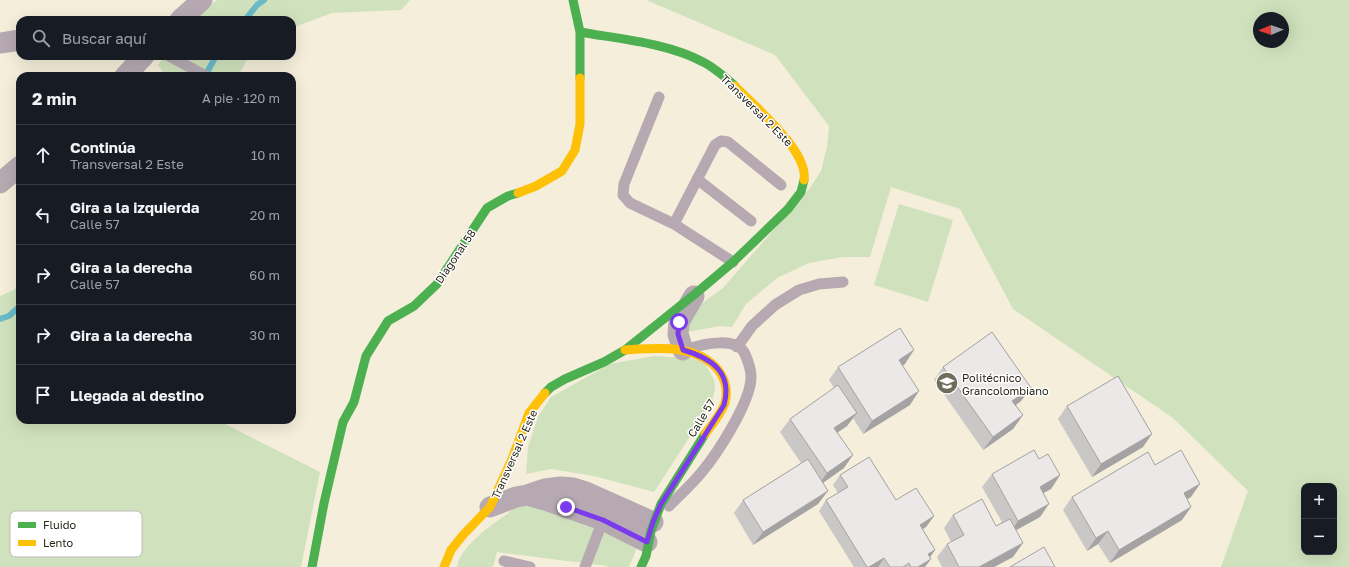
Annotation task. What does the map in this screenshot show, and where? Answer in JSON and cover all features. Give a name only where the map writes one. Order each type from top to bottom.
[{"type":"street","points":[[184,16],[202,0]]},
{"type":"street","name":"Diagonal 58","points":[[312,567],[324,503],[343,422],[354,402],[366,356],[388,321],[414,306],[437,284],[487,208],[508,196],[536,186],[562,170],[575,150],[580,124],[580,32],[573,0]]},
{"type":"street","name":"Transversal 2 Este","points":[[444,567],[450,550],[490,507],[512,459],[527,419],[540,398],[551,387],[565,379],[604,362],[625,350],[733,262],[788,209],[801,192],[805,178],[803,164],[796,151],[781,133],[725,77],[704,62],[682,52],[659,46],[580,32]]},
{"type":"street","points":[[0,43],[16,41]]},
{"type":"street","points":[[129,72],[140,60]]},
{"type":"street","points":[[0,183],[16,169]]},
{"type":"street","name":"Transversal 2 Este","points":[[683,350],[678,334],[679,322],[694,294]]},
{"type":"street","name":"Calle 57","points":[[625,350],[672,349],[697,354],[711,362],[723,375],[727,385],[727,395],[724,405],[661,504],[653,522],[647,542],[646,559],[642,567]]},
{"type":"street","points":[[490,507],[508,499],[545,489],[560,487],[573,488],[586,492],[653,522]]},
{"type":"street","points":[[527,495],[603,520],[647,542]]},
{"type":"lane","points":[[176,60],[198,72]]},
{"type":"lane","points":[[659,98],[624,184],[623,195],[630,203],[674,224],[733,262]]},
{"type":"lane","points":[[674,224],[715,144],[721,141],[728,142],[781,185]]},
{"type":"lane","points":[[698,179],[751,221]]},
{"type":"lane","points":[[737,347],[752,326],[775,305],[799,290],[819,284],[844,282]]},
{"type":"lane","points":[[653,522],[701,473],[733,425],[749,392],[751,377],[749,364],[743,351],[737,347],[727,343],[715,342],[702,344],[683,350]]},
{"type":"lane","points":[[585,567],[603,520]]},
{"type":"lane","points":[[504,561],[530,567]]},
{"type":"green space","points":[[217,0],[410,0],[401,10],[332,13],[296,26],[296,16],[199,16],[208,6]]},
{"type":"green space","points":[[646,0],[1349,0],[1349,567],[1221,567],[1248,491],[1173,418],[1013,309],[960,209],[891,187],[870,257],[843,257],[809,263],[777,278],[746,304],[732,327],[720,326],[687,332],[688,318],[698,306],[722,289],[810,188],[821,171],[827,147],[829,126],[775,55]]},
{"type":"green space","points":[[162,60],[247,60],[240,72],[163,72],[158,65]]},
{"type":"green space","points":[[899,204],[953,220],[928,302],[874,285]]},
{"type":"green space","points":[[16,288],[16,424],[225,424],[320,472],[301,567],[0,567],[0,296]]},
{"type":"green space","points":[[654,356],[702,359],[712,376],[715,390],[711,404],[654,492],[594,476],[551,469],[526,474],[528,447],[538,417],[551,397],[610,364]]},
{"type":"green space","points":[[538,502],[639,543],[629,567],[607,567],[497,552],[493,567],[457,567],[459,559],[470,544],[485,530],[516,506]]},
{"type":"building","points":[[900,328],[914,350],[899,360],[919,391],[872,421],[838,367]]},
{"type":"building","points":[[992,332],[1031,388],[1012,401],[1023,415],[993,437],[943,367]]},
{"type":"building","points":[[1118,376],[1152,434],[1101,464],[1067,406]]},
{"type":"building","points":[[838,385],[857,413],[834,428],[853,455],[827,473],[790,419]]},
{"type":"building","points":[[1034,450],[1039,459],[1048,454],[1060,475],[1040,487],[1049,504],[1018,521],[992,474]]},
{"type":"building","points":[[1181,450],[1200,484],[1184,493],[1191,507],[1119,550],[1108,531],[1096,538],[1072,497],[1148,452],[1155,465]]},
{"type":"building","points":[[869,457],[896,500],[916,488],[934,516],[920,525],[935,550],[928,554],[931,559],[918,567],[911,567],[909,563],[903,567],[890,567],[884,558],[867,567],[826,500],[848,487],[840,475]]},
{"type":"building","points":[[808,459],[828,491],[763,532],[743,500]]},
{"type":"building","points":[[982,499],[996,526],[1010,519],[1023,543],[979,567],[959,567],[947,544],[964,535],[953,515]]},
{"type":"building","points":[[1044,547],[1055,567],[1010,567]]},
{"type":"waterway","points":[[248,16],[257,5],[264,0]]},
{"type":"waterway","points":[[207,72],[214,60]]},
{"type":"waterway","points":[[0,319],[9,316],[16,310]]},
{"type":"traffic: fast","points":[[573,0],[580,32],[580,78]]},
{"type":"traffic: fast","points":[[580,32],[643,42],[674,50],[707,64],[735,86]]},
{"type":"traffic: fast","points":[[545,393],[551,387],[565,379],[604,362],[625,350],[695,294],[733,262],[788,209],[801,192],[804,180]]},
{"type":"traffic: fast","points":[[312,567],[324,503],[343,422],[354,402],[366,356],[388,321],[414,306],[437,284],[487,208],[508,196],[518,193]]},
{"type":"traffic: fast","points":[[641,567],[646,556],[651,531],[661,504],[705,434]]},
{"type":"traffic: slow","points":[[518,193],[536,186],[562,171],[575,150],[580,124],[580,78]]},
{"type":"traffic: slow","points":[[735,86],[789,143],[798,156],[803,168],[804,180]]},
{"type":"traffic: slow","points":[[625,350],[650,348],[676,349],[700,356],[710,362],[719,371],[726,386],[725,403],[719,415],[705,434]]},
{"type":"traffic: slow","points":[[444,567],[451,550],[490,507],[512,459],[529,413],[545,393]]},
{"type":"place","name":"Politécnico Grancolombiano","points":[[947,383]]},
{"type":"route","points":[[566,507],[603,520],[647,542],[653,522],[661,504],[676,483],[724,405],[727,395],[727,385],[723,375],[711,362],[697,354],[683,350],[678,334],[679,322]]}]
